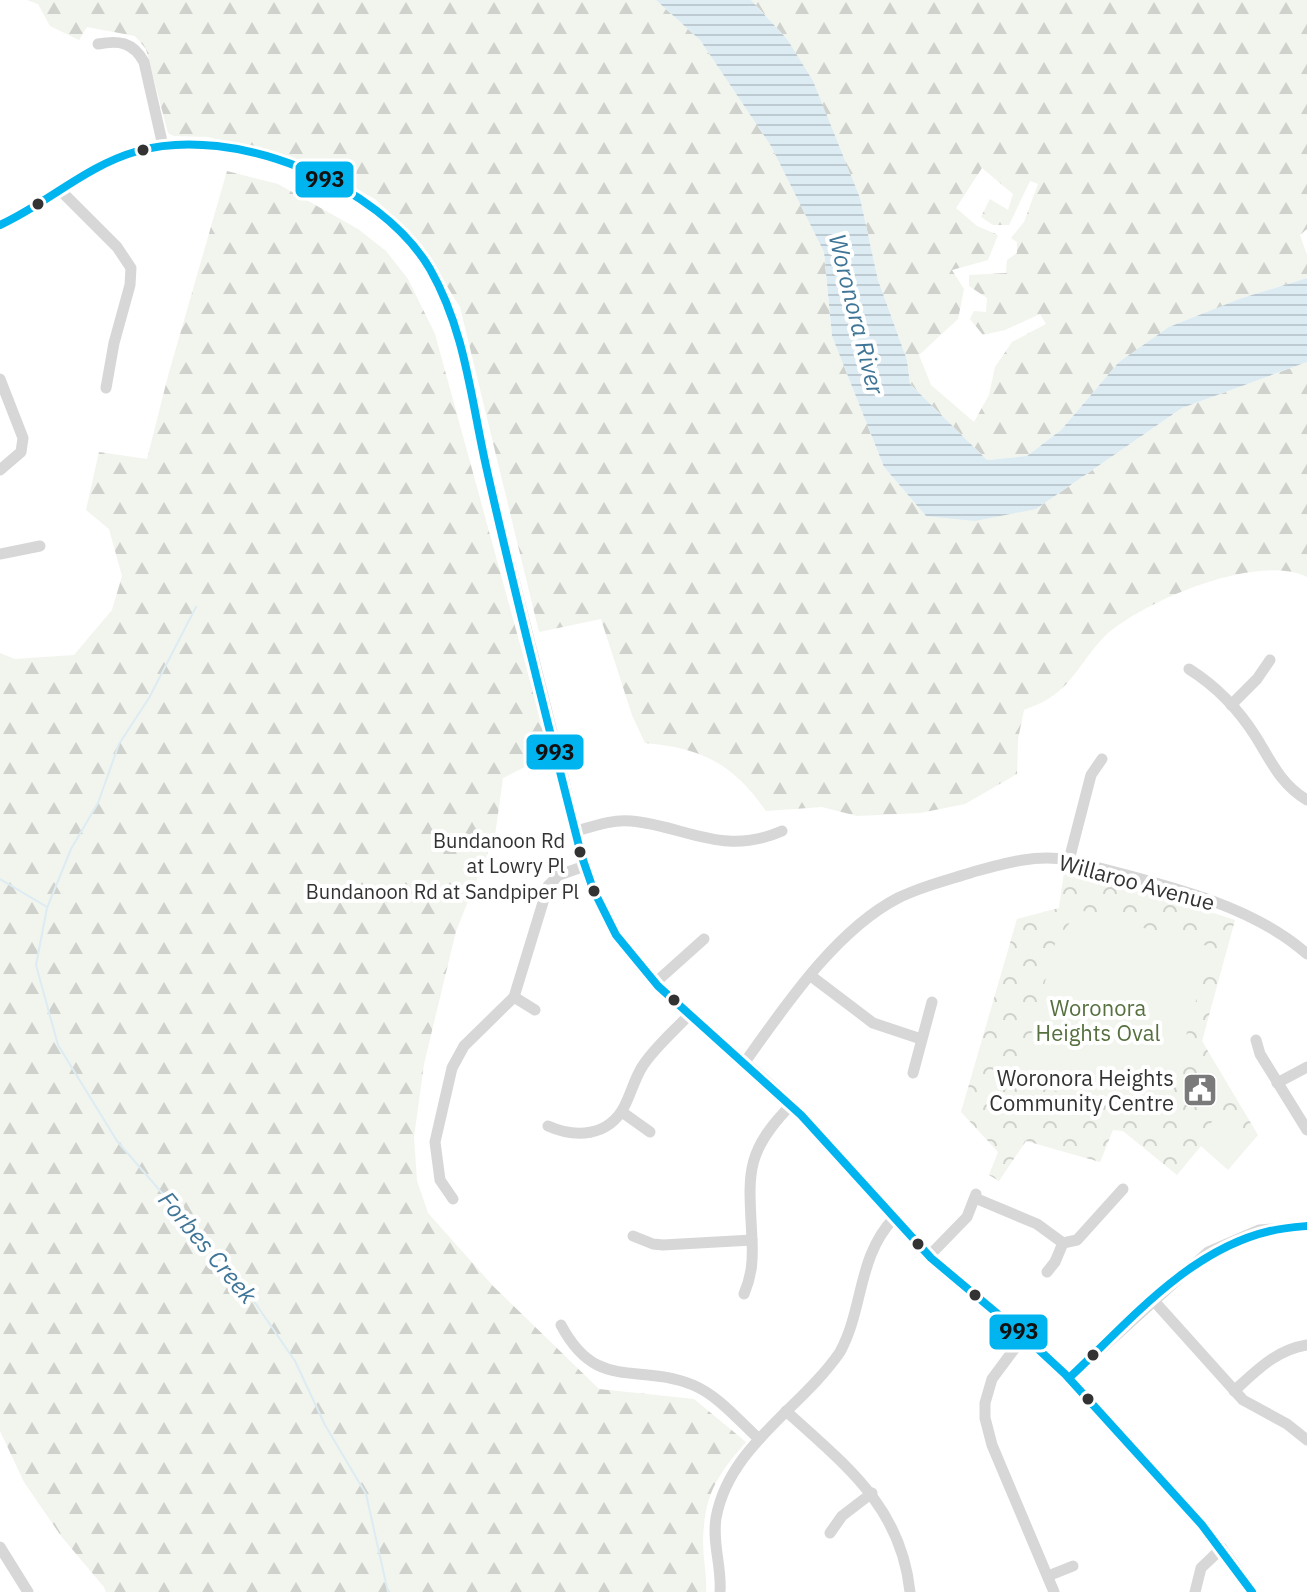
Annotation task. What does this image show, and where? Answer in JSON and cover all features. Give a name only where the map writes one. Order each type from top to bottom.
[{"type":"street","points":[[98,44],[121,41],[138,52],[144,62],[163,146]]},
{"type":"street","points":[[0,225],[112,160],[163,146],[201,145],[233,150],[322,177],[383,216],[419,253],[440,286],[462,343],[486,467],[585,866],[609,923],[688,1016],[745,1062],[791,1105],[929,1256],[1069,1378],[1222,1548],[1252,1592]]},
{"type":"street","points":[[61,191],[117,247],[131,268],[130,285],[114,343],[106,388]]},
{"type":"street","points":[[0,470],[16,459],[23,438],[1,387]]},
{"type":"street","points":[[0,554],[40,546]]},
{"type":"street","points":[[1231,705],[1257,679],[1270,660]]},
{"type":"street","points":[[1189,669],[1213,686],[1231,705],[1282,779],[1307,800]]},
{"type":"street","points":[[1069,860],[1091,775],[1102,759]]},
{"type":"street","points":[[577,831],[620,820],[641,822],[714,841],[759,838],[782,831]]},
{"type":"street","name":"Willaroo Avenue","points":[[745,1062],[811,976],[850,931],[873,913],[910,892],[1018,860],[1043,857],[1069,860],[1243,912],[1278,931],[1307,954]]},
{"type":"street","points":[[453,1199],[440,1180],[435,1142],[452,1068],[464,1046],[514,997],[548,886],[559,875],[585,866]]},
{"type":"street","points":[[656,982],[704,939]]},
{"type":"street","points":[[811,976],[873,1023],[921,1039]]},
{"type":"street","points":[[514,997],[535,1010]]},
{"type":"street","points":[[913,1073],[932,1002]]},
{"type":"street","points":[[548,1126],[561,1132],[588,1134],[606,1126],[622,1112],[640,1070],[688,1016]]},
{"type":"street","points":[[1256,1040],[1260,1054],[1307,1130]]},
{"type":"street","points":[[1277,1083],[1307,1067]]},
{"type":"street","points":[[744,1294],[753,1267],[749,1189],[752,1159],[764,1134],[791,1105]]},
{"type":"street","points":[[622,1112],[650,1132]]},
{"type":"street","points":[[929,1256],[967,1217],[975,1195],[1037,1224],[1063,1243],[1077,1240],[1123,1189]]},
{"type":"street","points":[[720,1592],[715,1545],[718,1509],[734,1470],[843,1346],[871,1250],[877,1237],[894,1218]]},
{"type":"street","points":[[1069,1378],[1205,1257],[1273,1229],[1307,1226]]},
{"type":"street","points":[[633,1236],[663,1245],[752,1240]]},
{"type":"street","points":[[1047,1272],[1063,1243]]},
{"type":"street","points":[[1154,1301],[1234,1391],[1250,1405],[1287,1424],[1307,1440]]},
{"type":"street","points":[[561,1325],[570,1343],[598,1366],[692,1385],[712,1396],[759,1439]]},
{"type":"street","points":[[1024,1336],[992,1379],[985,1403],[985,1418],[992,1445],[1054,1592]]},
{"type":"street","points":[[1234,1391],[1271,1358],[1307,1345]]},
{"type":"street","points":[[786,1411],[872,1493],[899,1542],[910,1592]]},
{"type":"street","points":[[830,1533],[842,1516],[872,1493]]},
{"type":"street","points":[[0,1547],[28,1592]]},
{"type":"street","points":[[1195,1592],[1201,1568],[1222,1548]]},
{"type":"street","points":[[1048,1576],[1073,1566]]},
{"type":"green space","points":[[27,0],[656,0],[700,40],[771,146],[824,252],[832,336],[884,467],[926,516],[1036,509],[1182,408],[1307,362],[1307,577],[1286,571],[1231,576],[1171,596],[1121,623],[1104,637],[1059,691],[1024,710],[1018,739],[1017,774],[965,804],[920,813],[857,816],[822,807],[766,811],[741,781],[715,761],[684,749],[645,743],[632,715],[601,619],[539,632],[460,307],[423,248],[375,199],[322,170],[209,137],[174,136],[168,133],[146,49],[135,36],[87,27],[79,40],[50,26],[38,4]]},
{"type":"green space","points":[[751,0],[1307,0],[1307,229],[1300,235],[1307,255],[1307,278],[1242,298],[1119,362],[1061,430],[1027,456],[987,460],[910,384],[907,360],[878,280],[860,198],[787,39]],"holes":[[[982,168],[1013,194],[1008,210],[990,199],[981,217],[993,225],[1009,225],[1030,181],[1038,184],[1024,222],[1011,238],[1017,242],[1017,253],[1007,260],[1006,273],[969,275],[969,286],[987,298],[986,312],[974,311],[970,319],[983,335],[1005,330],[1040,314],[1046,324],[1012,342],[995,367],[989,395],[974,422],[931,385],[919,355],[958,319],[964,289],[952,270],[988,260],[998,235],[977,226],[956,208]]]},
{"type":"green space","points":[[227,171],[278,184],[358,229],[386,251],[408,279],[435,334],[550,754],[503,778],[495,835],[456,931],[424,1064],[414,1137],[417,1181],[428,1213],[493,1286],[599,1389],[694,1399],[746,1442],[719,1476],[709,1499],[703,1542],[706,1592],[106,1592],[61,1536],[24,1482],[0,1431],[0,653],[15,659],[74,655],[112,610],[122,576],[109,529],[86,510],[99,452],[147,459]]},
{"type":"green space","name":"Woronora Heights Oval","points":[[1065,865],[1235,920],[1202,1041],[1258,1135],[1228,1170],[1201,1146],[1177,1175],[1123,1131],[1113,1130],[1100,1162],[1026,1141],[999,1181],[989,1175],[998,1152],[961,1112],[1017,919],[1059,908]]},
{"type":"green space","points":[[1080,910],[1211,947],[1162,1121],[1019,1081],[1056,940]]},
{"type":"green space","points":[[1216,1117],[1246,1145],[1233,1160],[1203,1132]]},
{"type":"water","name":"Woronora River","points":[[656,0],[751,0],[787,39],[813,81],[860,198],[878,280],[907,360],[910,384],[987,460],[1027,456],[1061,430],[1119,362],[1169,327],[1242,298],[1307,278],[1307,362],[1182,408],[1036,509],[975,521],[926,516],[884,467],[832,336],[824,252],[771,146],[700,40]]},
{"type":"waterway","name":"Forbes Creek","points":[[196,607],[149,698],[119,744],[98,803],[71,849],[47,908],[36,965],[58,1045],[117,1141],[247,1291],[295,1361],[325,1425],[366,1494],[388,1592]]},
{"type":"waterway","name":"Forbes Creek","points":[[0,879],[47,907]]},
{"type":"transit line","name":"993","points":[[0,225],[119,157],[176,145],[217,146],[259,154],[301,168],[341,187],[377,211],[407,238],[430,269],[442,292],[459,340],[508,563],[581,854],[593,889],[616,935],[658,986],[801,1115],[931,1258],[1065,1374],[1202,1525],[1252,1592]]},
{"type":"transit line","name":"993","points":[[1069,1378],[1161,1291],[1212,1254],[1270,1231],[1307,1226]]},
{"type":"place","name":"Bundanoon Rd at Lowry Pl","points":[[580,852]]},
{"type":"place","name":"Bundanoon Rd at Sandpiper Pl","points":[[594,891]]},
{"type":"place","name":"Woronora Heights Community Centre","points":[[1200,1090]]}]
